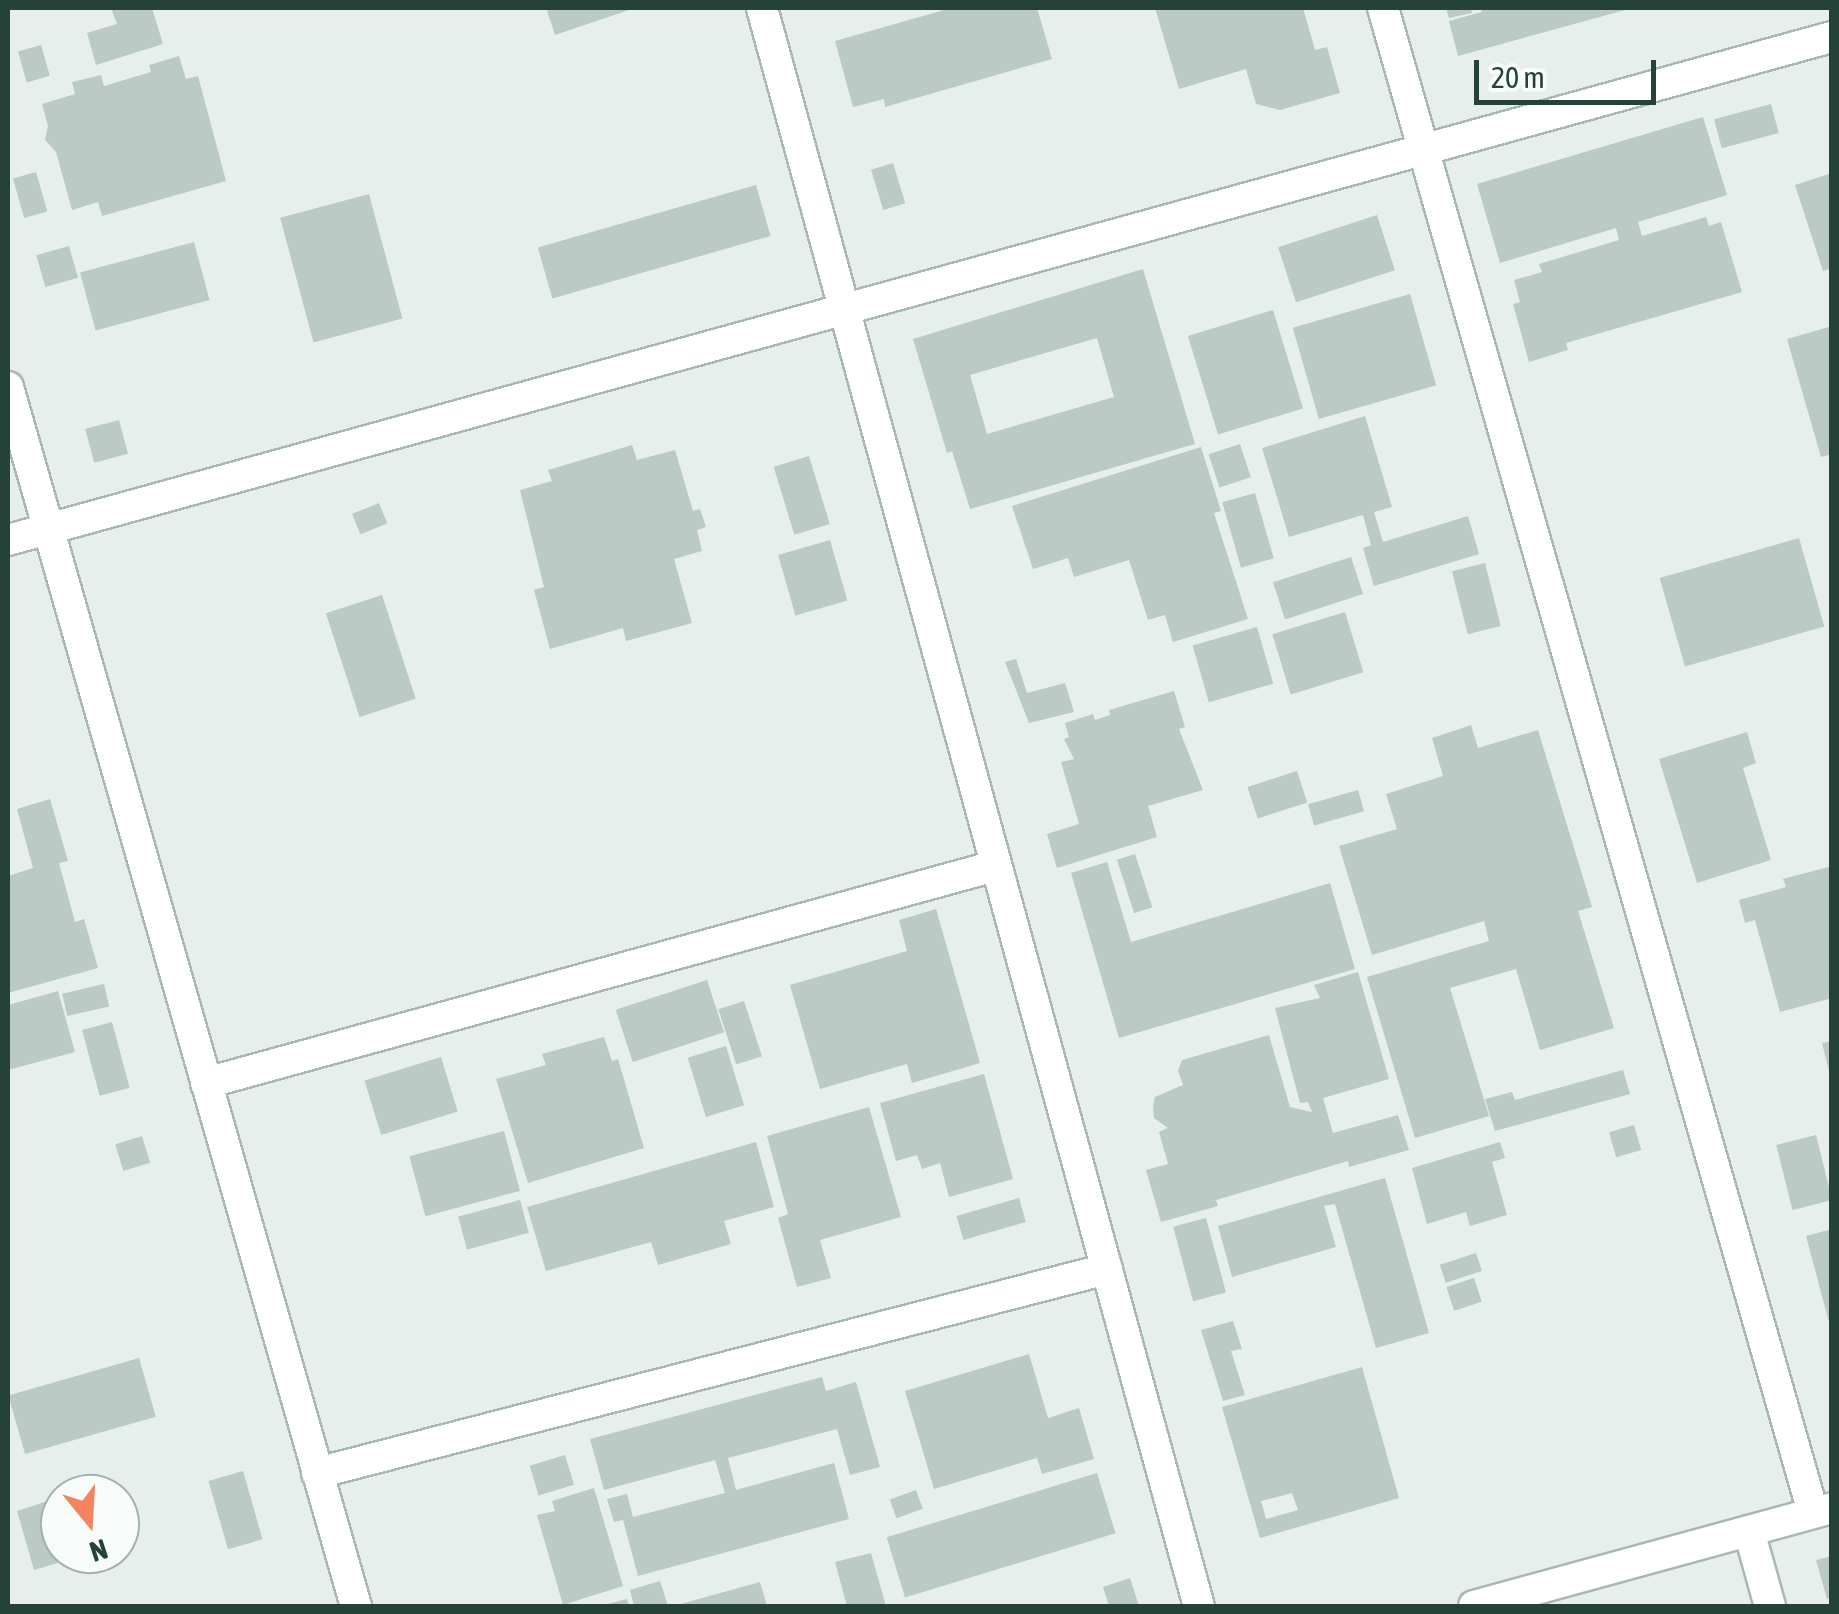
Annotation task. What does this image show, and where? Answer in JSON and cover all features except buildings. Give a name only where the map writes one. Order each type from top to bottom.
[{"type":"street","points":[[762,8],[1199,1606]]},
{"type":"street","points":[[1383,8],[1822,1510],[1474,1606]]},
{"type":"street","points":[[8,540],[1832,37]]},
{"type":"street","points":[[8,387],[356,1606]]},
{"type":"street","points":[[206,1082],[995,866]]},
{"type":"street","points":[[317,1472],[1107,1269]]},
{"type":"street","points":[[1749,1530],[1770,1606]]}]
